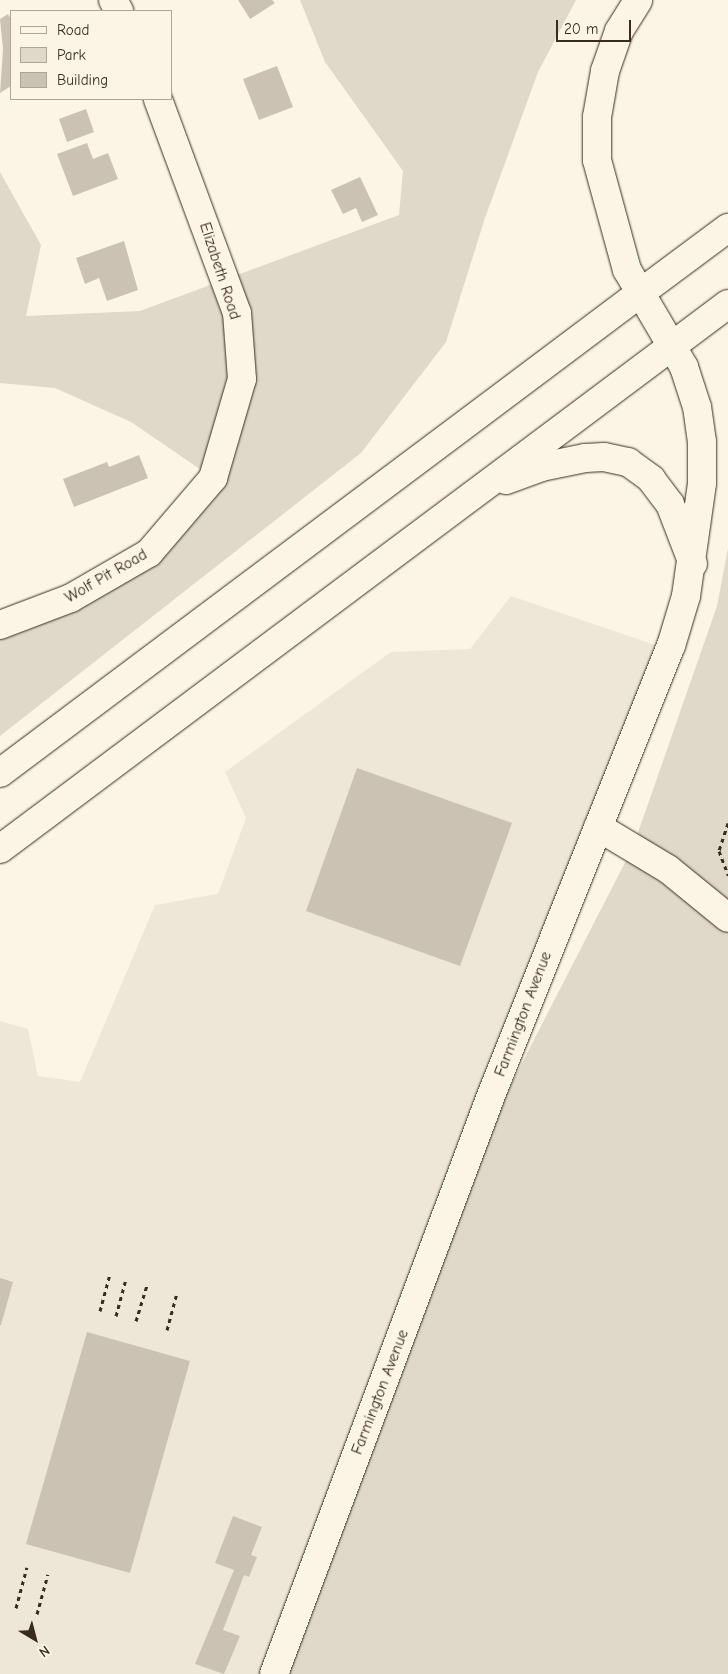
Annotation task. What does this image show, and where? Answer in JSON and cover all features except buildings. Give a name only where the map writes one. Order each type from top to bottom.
[{"type":"main road","name":"Farmington Avenue","points":[[274,1674],[490,1098],[671,646],[693,564],[702,483],[702,442],[690,382],[672,346],[639,294],[627,270],[609,213],[597,160],[596,139],[605,71],[619,31],[638,0]]},
{"type":"main road","name":"Elizabeth Road","points":[[158,100],[237,313],[242,379],[213,478]]},
{"type":"main road","points":[[0,773],[728,228]]},
{"type":"main road","points":[[0,849],[728,304]]},
{"type":"main road","points":[[470,496],[541,467],[585,458],[618,459],[640,469],[661,490],[679,523],[693,564]]},
{"type":"main road","name":"Wolf Pit Road","points":[[0,625],[71,598],[149,553],[213,478]]},
{"type":"main road","points":[[598,827],[668,869],[728,918]]},
{"type":"path","points":[[728,823],[718,851],[728,875]]},
{"type":"path","points":[[100,1311],[110,1274]]},
{"type":"path","points":[[116,1316],[126,1279]]},
{"type":"path","points":[[136,1321],[147,1285]]},
{"type":"path","points":[[167,1330],[177,1293]]},
{"type":"path","points":[[16,1608],[27,1567]]},
{"type":"path","points":[[37,1614],[48,1574]]},
{"type":"shaded area","points":[[511,596],[667,649],[274,1674],[0,1674],[0,1021],[28,1029],[38,1076],[80,1082],[155,905],[218,894],[246,818],[225,772],[391,652],[470,649]]},
{"type":"green space","points":[[300,0],[576,0],[538,72],[485,218],[446,342],[361,453],[0,736],[0,625],[149,553],[213,478],[131,422],[55,388],[0,383],[0,172],[41,245],[26,316],[140,311],[399,215],[403,171],[325,62]]},
{"type":"green space","points":[[728,548],[728,1674],[274,1674],[451,1201],[633,847],[717,606]]}]
